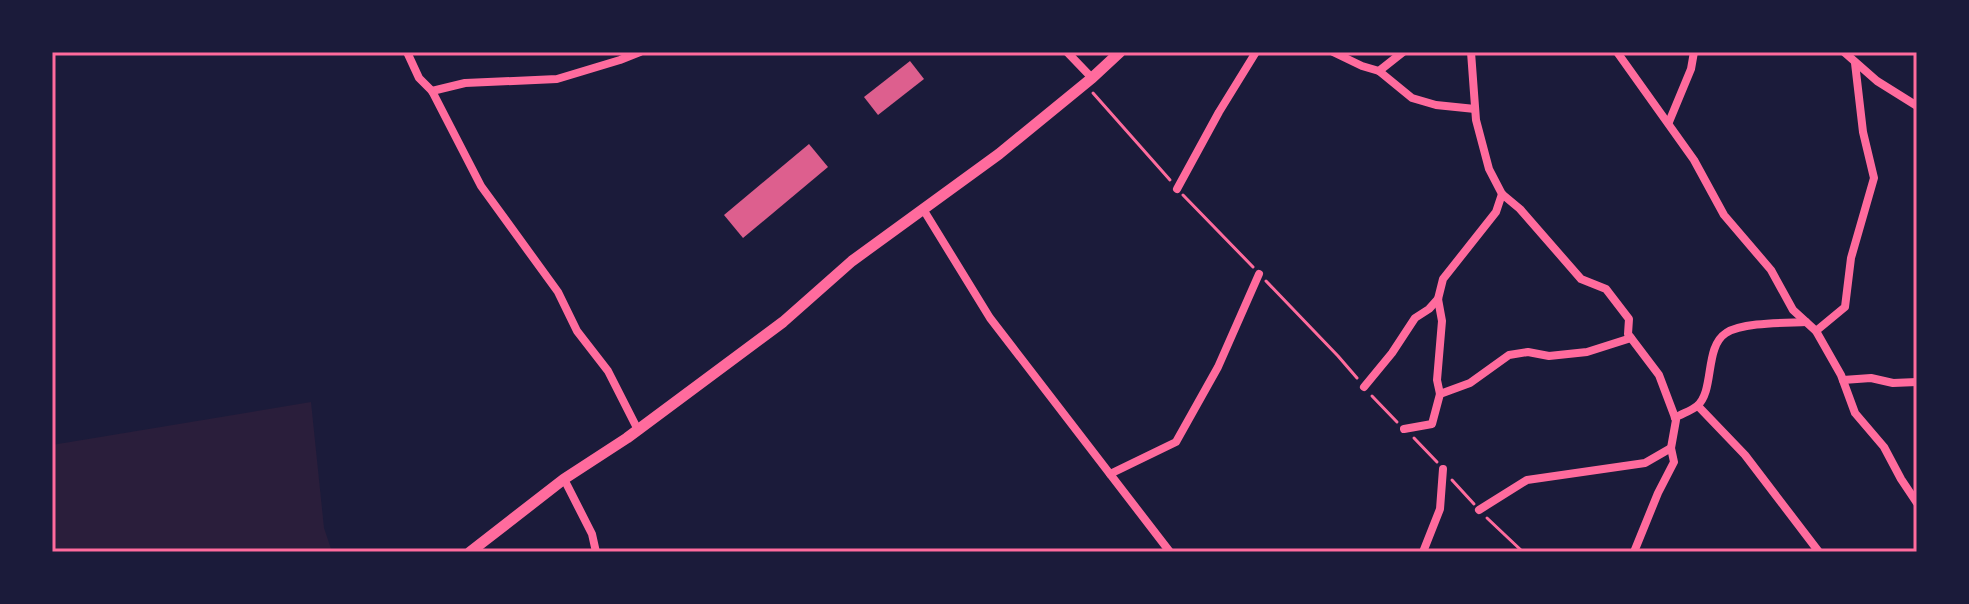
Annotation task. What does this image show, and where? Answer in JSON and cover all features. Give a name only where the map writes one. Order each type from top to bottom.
[{"type":"main road","points":[[470,552],[564,479],[638,430],[783,322],[852,261],[999,154],[1120,52]]},
{"type":"street","points":[[407,52],[419,78],[432,91],[481,186],[558,292],[577,331],[608,371],[638,430]]},
{"type":"street","points":[[432,91],[465,83],[557,79],[640,52]]},
{"type":"street","points":[[1067,52],[1089,81]]},
{"type":"street","points":[[1177,189],[1256,52]]},
{"type":"street","points":[[1333,52],[1379,71],[1412,98],[1436,105],[1475,109]]},
{"type":"street","points":[[1379,71],[1403,52]]},
{"type":"street","points":[[1471,52],[1476,120],[1489,169],[1502,194],[1520,209],[1581,279],[1606,289],[1629,319],[1628,334],[1659,375],[1675,418],[1671,448],[1674,462],[1634,552]]},
{"type":"street","points":[[1617,52],[1694,160],[1724,215],[1771,270],[1793,310],[1816,331],[1843,380],[1855,413],[1884,447],[1917,503]]},
{"type":"street","points":[[1669,122],[1691,69],[1694,52]]},
{"type":"street","points":[[1844,52],[1877,81],[1917,106]]},
{"type":"street","points":[[1816,331],[1845,307],[1851,258],[1874,178],[1863,132],[1855,63]]},
{"type":"street","points":[[1404,429],[1432,424],[1440,394],[1437,380],[1442,321],[1438,299],[1443,279],[1496,212],[1502,194]]},
{"type":"street","points":[[923,209],[990,318],[1170,552]]},
{"type":"street","points":[[1110,474],[1176,442],[1218,367],[1259,274]]},
{"type":"street","points":[[1364,387],[1415,318],[1438,299]]},
{"type":"street","points":[[1675,418],[1698,406],[1706,387],[1714,349],[1725,333],[1745,326],[1806,322]]},
{"type":"street","points":[[1440,394],[1470,383],[1509,355],[1528,352],[1549,356],[1587,352],[1631,338]]},
{"type":"street","points":[[1843,380],[1871,378],[1893,383],[1917,382]]},
{"type":"street","points":[[1698,406],[1745,455],[1819,552]]},
{"type":"street","points":[[1479,510],[1527,480],[1645,463],[1671,448]]},
{"type":"street","points":[[1423,552],[1440,509],[1443,469]]},
{"type":"street","points":[[564,479],[592,534],[596,552]]},
{"type":"path","points":[[1089,81],[1177,189],[1338,356],[1479,510],[1523,552]]},
{"type":"shaded area","points":[[311,402],[324,528],[332,552],[52,552],[52,445]]},
{"type":"building","points":[[910,61],[924,79],[878,115],[864,97]]},
{"type":"building","points":[[809,144],[828,167],[743,238],[724,215]]}]
